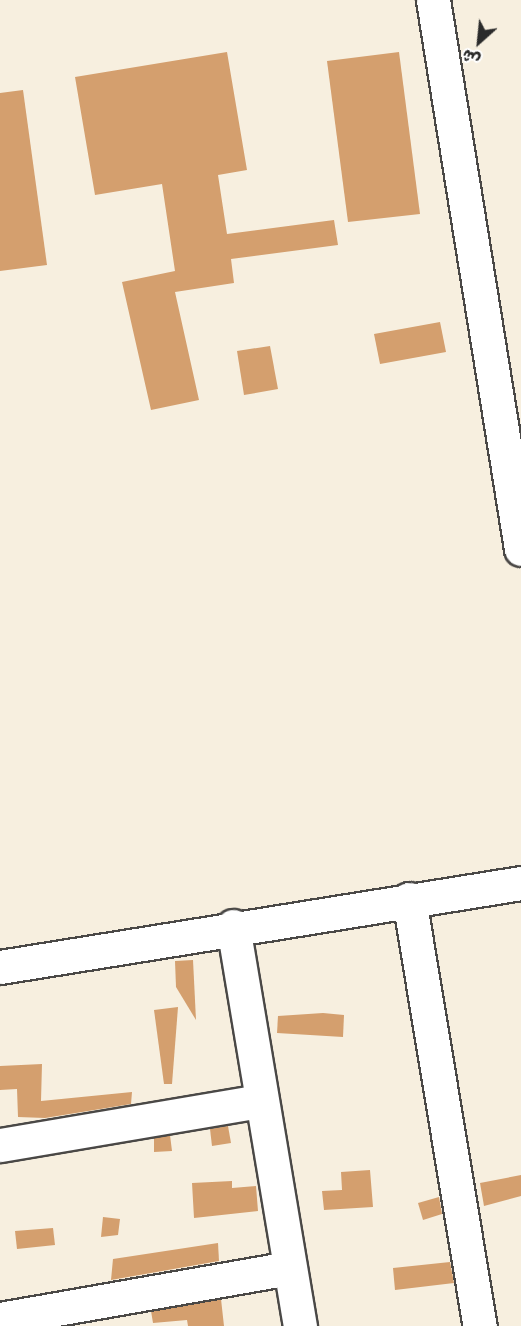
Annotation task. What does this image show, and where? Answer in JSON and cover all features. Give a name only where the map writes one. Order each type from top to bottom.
[{"type":"street","points":[[434,0],[521,549]]},
{"type":"street","points":[[0,967],[233,926],[521,883]]},
{"type":"street","points":[[409,898],[480,1326]]},
{"type":"street","points":[[233,926],[300,1326]]},
{"type":"street","points":[[0,1145],[261,1101]]},
{"type":"street","points":[[0,1319],[290,1268]]},
{"type":"building","points":[[227,52],[247,170],[218,175],[227,234],[334,220],[338,245],[231,259],[234,283],[175,292],[199,400],[151,410],[122,282],[175,271],[162,184],[95,195],[75,77]]},
{"type":"building","points":[[399,52],[420,214],[348,222],[327,61]]},
{"type":"building","points":[[23,90],[47,265],[0,271],[0,93]]},
{"type":"building","points":[[440,322],[446,352],[380,364],[374,334]]},
{"type":"building","points":[[270,346],[278,389],[244,395],[237,351]]},
{"type":"building","points":[[193,960],[196,1020],[176,987],[175,961]]},
{"type":"building","points":[[178,1007],[172,1084],[164,1084],[154,1010]]},
{"type":"building","points":[[323,1013],[344,1015],[343,1037],[277,1033],[278,1016]]},
{"type":"building","points":[[42,1064],[41,1101],[132,1092],[131,1104],[45,1118],[18,1117],[17,1089],[0,1090],[0,1066]]},
{"type":"building","points":[[228,1126],[231,1143],[212,1146],[210,1129]]},
{"type":"building","points":[[170,1135],[172,1151],[154,1152],[154,1138]]},
{"type":"building","points":[[370,1170],[373,1207],[324,1210],[322,1191],[342,1190],[341,1172]]},
{"type":"building","points":[[521,1175],[521,1196],[484,1206],[480,1183]]},
{"type":"building","points":[[232,1181],[232,1188],[256,1186],[258,1211],[194,1218],[192,1183]]},
{"type":"building","points":[[439,1197],[442,1214],[423,1220],[418,1203]]},
{"type":"building","points":[[103,1217],[120,1219],[118,1235],[101,1237]]},
{"type":"building","points":[[53,1228],[55,1245],[17,1249],[15,1231]]},
{"type":"building","points":[[218,1243],[219,1261],[111,1280],[113,1259]]},
{"type":"building","points":[[450,1262],[454,1283],[395,1290],[393,1268]]},
{"type":"building","points":[[221,1299],[224,1326],[188,1326],[187,1320],[153,1323],[151,1311]]}]
